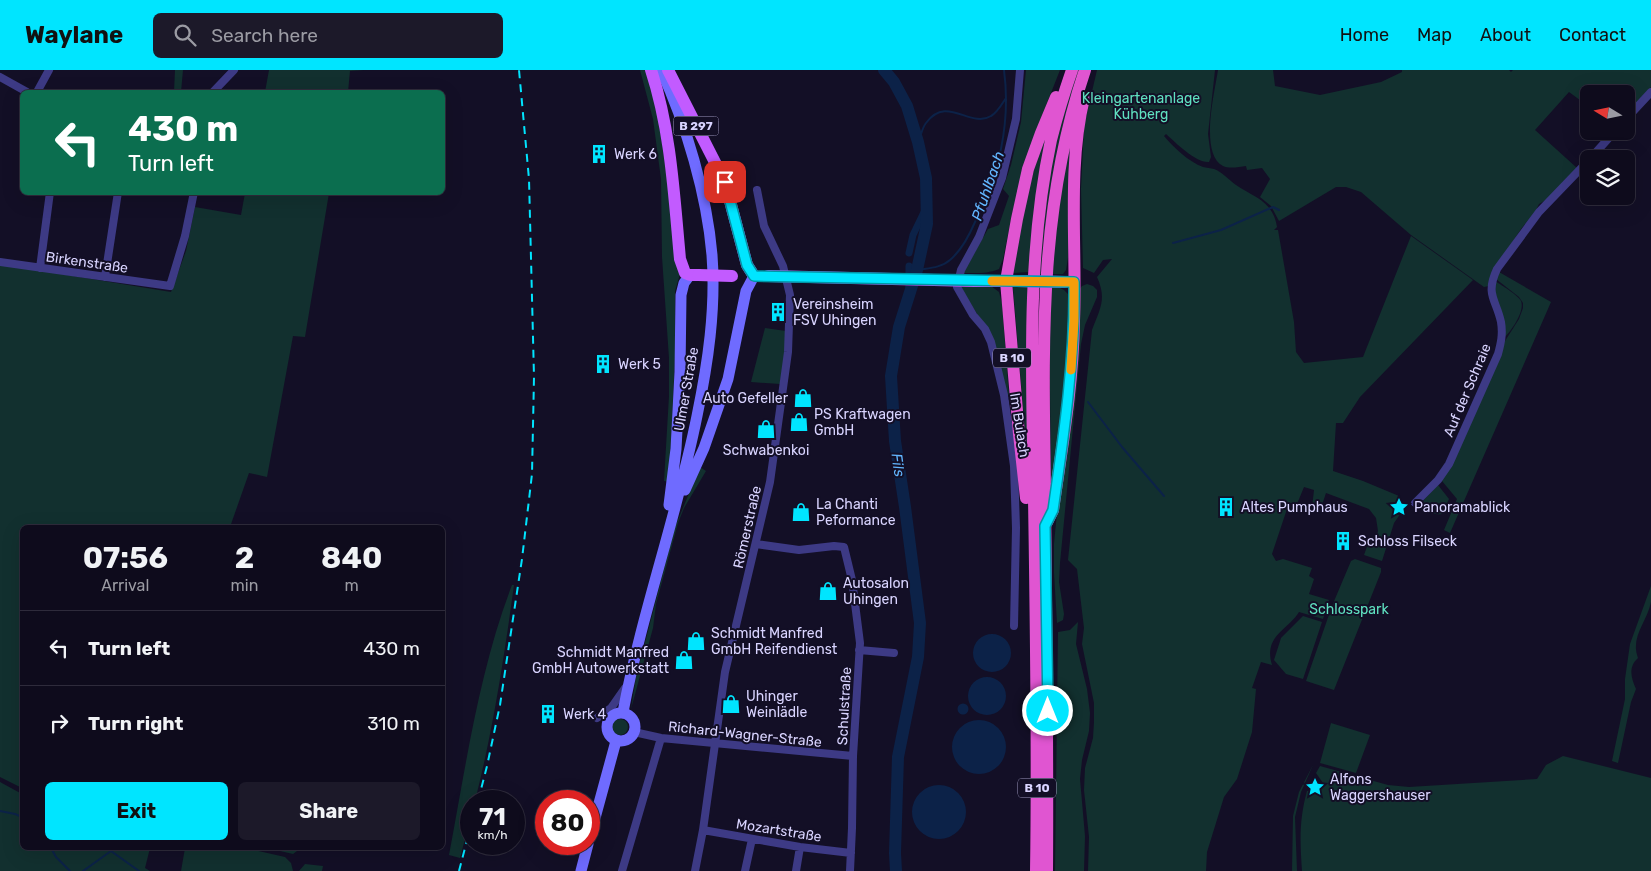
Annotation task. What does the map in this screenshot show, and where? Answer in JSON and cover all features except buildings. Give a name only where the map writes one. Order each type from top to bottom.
[{"type":"highway","points":[[1011,281],[1017,219],[1028,169],[1062,82],[1071,70]]},
{"type":"highway","name":"B 10","points":[[1047,871],[1048,746],[1032,338],[1036,239],[1040,204],[1052,139],[1071,70]]},
{"type":"highway","name":"B 10","points":[[1036,871],[1040,527],[1047,256],[1053,203],[1064,139],[1086,70]]},
{"type":"highway","name":"B 10","points":[[1069,282],[1075,167],[1080,119],[1088,82],[1086,70]]},
{"type":"highway","name":"B 10","points":[[1011,281],[1019,434],[1028,508],[1040,527]]},
{"type":"highway","points":[[1040,527],[1053,510],[1070,388],[1074,321],[1069,282]]},
{"type":"main road","name":"B 297","points":[[651,70],[663,118],[671,163],[680,258],[685,273],[694,275]]},
{"type":"main road","name":"Ulmer Straße","points":[[623,712],[630,677],[690,451],[707,368],[712,318],[712,254],[702,194],[681,120],[661,70]]},
{"type":"main road","name":"B 297","points":[[668,70],[725,182],[747,265],[754,276]]},
{"type":"main road","points":[[665,545],[666,522],[672,491],[676,449],[681,295],[684,283],[694,275],[1069,282]]},
{"type":"main road","points":[[677,504],[688,485],[704,448],[728,379],[746,291],[754,276]]},
{"type":"main road","points":[[623,712],[635,722],[634,732],[626,741],[616,741],[607,732],[607,723],[612,716],[623,712]]},
{"type":"main road","points":[[600,799],[616,741]]},
{"type":"main road","points":[[580,871],[584,855]]},
{"type":"street","points":[[37,90],[49,70]]},
{"type":"street","points":[[215,90],[234,70]]},
{"type":"street","name":"Im Bulach","points":[[1014,626],[1016,528],[1014,466],[1004,395],[988,335],[962,297],[958,287],[961,270],[979,237],[1002,178],[1016,119],[1020,70]]},
{"type":"street","points":[[0,77],[24,90]]},
{"type":"street","points":[[1635,109],[1651,92]]},
{"type":"street","name":"Auf der Schraie","points":[[1598,150],[1607,140]]},
{"type":"street","name":"Auf der Schraie","points":[[1415,503],[1438,480],[1449,464],[1500,347],[1502,341],[1500,320],[1493,302],[1491,290],[1497,269],[1539,212],[1580,169]]},
{"type":"street","name":"Römerstraße","points":[[695,871],[703,830],[725,672],[769,488],[788,352],[790,296],[783,266],[764,226],[757,190]]},
{"type":"street","points":[[40,268],[50,195]]},
{"type":"street","points":[[104,277],[118,195]]},
{"type":"street","name":"Birkenstraße","points":[[0,262],[170,286],[185,236],[193,195]]},
{"type":"street","name":"Schulstraße","points":[[756,544],[799,550],[844,547],[852,580],[859,628],[850,871]]},
{"type":"street","points":[[859,650],[894,653]]},
{"type":"street","points":[[597,718],[611,708],[621,695],[630,677]]},
{"type":"street","name":"Richard-Wagner-Straße","points":[[634,732],[661,738],[853,756]]},
{"type":"street","points":[[622,871],[661,738]]},
{"type":"street","name":"Mozartstraße","points":[[703,830],[800,847],[851,853]]},
{"type":"street","points":[[745,871],[752,839]]},
{"type":"street","points":[[796,871],[800,847]]},
{"type":"green space","points":[[175,70],[183,70],[181,90],[174,90]]},
{"type":"green space","points":[[269,70],[364,70],[350,71],[348,90],[265,90]]},
{"type":"green space","points":[[640,70],[647,70],[659,121],[680,274],[675,291],[675,357],[669,482],[664,481],[669,396],[669,358],[662,257],[661,179],[653,119]]},
{"type":"green space","points":[[1026,70],[1060,70],[1034,136],[1013,210],[1003,259],[999,269],[995,271],[963,273],[988,229],[999,225],[1009,196],[1003,189],[1021,122]]},
{"type":"green space","points":[[1076,70],[1080,70],[1041,274],[1037,274],[1053,150]]},
{"type":"green space","name":"Kleingartenanlage Kühberg","points":[[1097,70],[1215,70],[1208,134],[1211,157],[1209,162],[1192,156],[1166,134],[1164,136],[1187,158],[1198,165],[1220,172],[1236,185],[1262,201],[1272,211],[1277,227],[1274,230],[1278,230],[1294,322],[1296,352],[1304,363],[1363,357],[1411,236],[1473,280],[1360,397],[1343,423],[1336,423],[1333,471],[1399,496],[1395,507],[1401,513],[1394,523],[1382,561],[1364,555],[1368,544],[1374,546],[1378,531],[1376,518],[1369,509],[1326,493],[1320,511],[1312,508],[1314,490],[1304,487],[1297,504],[1289,503],[1272,554],[1276,561],[1283,559],[1312,568],[1309,576],[1314,579],[1309,594],[1329,600],[1323,619],[1299,612],[1274,640],[1270,655],[1272,665],[1261,662],[1252,688],[1256,689],[1252,732],[1237,779],[1224,797],[1207,852],[1206,871],[1088,871],[1089,837],[1084,790],[1085,768],[1093,738],[1094,703],[1082,644],[1084,628],[1077,569],[1068,560],[1092,330],[1100,310],[1102,298],[1097,277],[1112,259],[1103,260],[1094,273],[1083,268],[1081,189],[1084,126]]},
{"type":"green space","points":[[1218,70],[1273,70],[1275,86],[1320,95],[1381,82],[1402,72],[1402,70],[1509,70],[1511,72],[1513,70],[1651,70],[1651,87],[1635,104],[1635,85],[1580,85],[1580,100],[1569,92],[1535,130],[1577,168],[1548,199],[1539,204],[1496,267],[1489,286],[1484,287],[1411,235],[1361,192],[1346,187],[1336,187],[1279,221],[1271,206],[1260,197],[1270,179],[1262,168],[1247,170],[1246,166],[1225,167],[1216,159],[1210,136],[1212,106]]},
{"type":"green space","points":[[1050,122],[1029,272],[1012,273],[1018,234],[1027,196]]},
{"type":"green space","points":[[1073,122],[1068,258],[1066,270],[1063,274],[1050,274],[1053,239]]},
{"type":"green space","points":[[245,195],[329,195],[305,337],[293,336],[267,477],[249,473],[231,525],[20,525],[20,787],[0,777],[0,264],[171,292],[186,251],[195,207],[241,215]]},
{"type":"green space","points":[[1499,272],[1551,302],[1450,533],[1444,530],[1457,499],[1442,481],[1505,341],[1519,319],[1523,308],[1523,303],[1519,297],[1496,279]]},
{"type":"green space","points":[[1495,281],[1517,296],[1522,305],[1517,320],[1505,337],[1495,301]]},
{"type":"green space","points":[[1087,284],[1097,290],[1097,297],[1085,325],[1081,344],[1060,563],[1059,582],[1064,614],[1063,620],[1057,623],[1054,544],[1078,291]]},
{"type":"green space","points":[[960,286],[991,286],[999,292],[1002,303],[1009,395],[1005,396],[993,340]]},
{"type":"green space","points":[[1013,287],[1029,287],[1028,468]]},
{"type":"green space","points":[[1058,287],[1069,295],[1066,380],[1051,492],[1049,288]]},
{"type":"green space","points":[[765,328],[786,331],[786,345],[780,384],[751,382]]},
{"type":"green space","points":[[700,467],[706,471],[684,508],[678,523],[631,709],[636,677],[675,527]]},
{"type":"green space","points":[[1438,485],[1449,499],[1442,514],[1430,512],[1420,504]]},
{"type":"green space","name":"Schlosspark","points":[[1355,559],[1381,568],[1381,572],[1334,690],[1306,681],[1332,606],[1351,561]]},
{"type":"green space","points":[[512,585],[514,585],[493,721],[477,790],[461,790],[474,718],[501,618]]},
{"type":"green space","points":[[1651,586],[1651,602],[1636,643],[1638,658],[1633,665],[1631,673],[1636,689],[1631,702],[1618,763],[1612,761],[1625,699],[1625,679],[1630,644]]},
{"type":"green space","points":[[1303,616],[1322,622],[1303,679],[1286,674],[1274,660],[1281,638]]},
{"type":"green space","points":[[1078,622],[1076,644],[1087,689],[1090,713],[1089,731],[1082,760],[1080,779],[1085,836],[1084,871],[1055,871],[1058,632],[1070,630]]},
{"type":"green space","points":[[620,719],[626,721],[628,727],[626,733],[620,735],[614,733],[612,727],[614,721]]},
{"type":"green space","points":[[1331,723],[1370,735],[1356,773],[1320,763]]},
{"type":"green space","points":[[1563,756],[1651,778],[1651,871],[1302,871],[1301,821],[1307,791],[1321,788],[1323,783],[1316,773],[1320,766],[1388,785],[1409,787],[1537,779],[1546,765]]},
{"type":"green space","points":[[1313,765],[1301,792],[1295,817],[1297,871],[1292,871],[1293,816],[1299,792]]},
{"type":"green space","points":[[0,782],[20,793],[20,850],[150,850],[145,868],[150,871],[0,871]]},
{"type":"green space","points":[[460,796],[461,855],[460,858],[449,855]]},
{"type":"green space","points":[[185,850],[254,850],[285,857],[291,863],[293,871],[181,871]]},
{"type":"green space","points":[[276,850],[297,850],[293,854]]},
{"type":"green space","points":[[305,864],[323,866],[322,871],[299,871]]},
{"type":"water","points":[[992,634],[1006,639],[1011,653],[1006,667],[992,672],[978,667],[973,653],[978,639]]},
{"type":"water","points":[[987,677],[1000,683],[1006,696],[1000,709],[987,715],[974,709],[968,696],[974,683]]},
{"type":"water","points":[[963,703],[969,709],[963,715],[957,709]]},
{"type":"water","points":[[974,720],[984,720],[998,728],[1004,737],[1006,747],[1004,757],[998,766],[984,774],[974,774],[964,769],[957,762],[952,752],[952,742],[957,732],[964,725]]},
{"type":"water","points":[[939,785],[949,787],[958,793],[964,802],[966,812],[964,822],[958,831],[949,837],[939,839],[929,837],[920,831],[914,822],[912,812],[914,802],[920,793],[929,787]]},
{"type":"waterway","name":"Fils","points":[[884,70],[894,82],[907,106],[918,142],[926,178],[927,224],[917,270],[899,327],[891,376],[895,441],[920,623],[918,657],[898,757],[896,871]]},
{"type":"waterway","name":"Pfuhlbach","points":[[917,270],[943,265],[962,247],[968,238],[991,186],[997,167],[1004,129],[1006,109],[1004,70]]},
{"type":"waterway","points":[[918,142],[925,125],[934,115],[950,111],[983,119],[995,113],[1006,98]]},
{"type":"waterway","points":[[909,253],[913,235],[927,206]]},
{"type":"waterway","points":[[1173,243],[1221,230],[1273,207],[1279,210]]},
{"type":"waterway","name":"Fils","points":[[909,266],[909,300]]},
{"type":"waterway","points":[[1088,402],[1122,447],[1164,496]]},
{"type":"waterway","points":[[0,811],[20,816]]},
{"type":"waterway","points":[[52,850],[56,857],[70,871]]},
{"type":"waterway","points":[[83,871],[111,851],[139,871]]},
{"type":"railway","points":[[481,790],[500,705],[522,559],[532,474],[534,377],[529,179],[519,70]]},
{"type":"railway","points":[[459,871],[463,855]]},
{"type":"slow traffic","points":[[992,281],[1074,282],[1071,370]]},
{"type":"place","name":"Werk 6","points":[[599,154]]},
{"type":"place","name":"Vereinsheim FSV Uhingen","points":[[778,312]]},
{"type":"place","name":"Werk 5","points":[[603,364]]},
{"type":"place","name":"Auto Gefeller","points":[[803,398]]},
{"type":"place","name":"PS Kraftwagen GmbH","points":[[799,422]]},
{"type":"place","name":"Schwabenkoi","points":[[766,429]]},
{"type":"place","name":"Altes Pumphaus","points":[[1226,507]]},
{"type":"place","name":"Panoramablick","points":[[1399,507]]},
{"type":"place","name":"La Chanti Peformance","points":[[801,512]]},
{"type":"place","name":"Schloss Filseck","points":[[1343,541]]},
{"type":"place","name":"Autosalon Uhingen","points":[[828,591]]},
{"type":"place","name":"Schmidt Manfred GmbH Reifendienst","points":[[696,641]]},
{"type":"place","name":"Schmidt Manfred GmbH Autowerkstatt","points":[[684,660]]},
{"type":"place","name":"Uhinger Weinlädle","points":[[731,704]]},
{"type":"place","name":"Werk 4","points":[[548,714]]},
{"type":"place","name":"Alfons Waggershauser","points":[[1315,787]]},
{"type":"route","points":[[725,182],[747,265],[754,276],[1074,282],[1070,388],[1053,510],[1045,526],[1048,711]]}]
